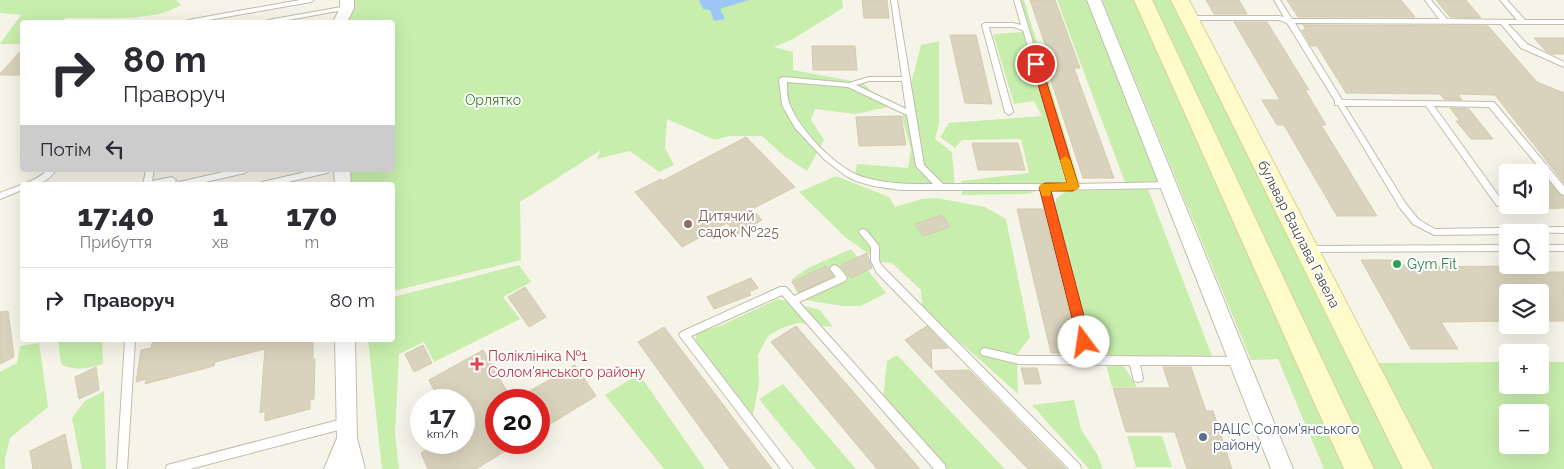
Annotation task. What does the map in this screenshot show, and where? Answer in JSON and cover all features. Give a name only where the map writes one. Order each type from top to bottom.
[{"type":"street","points":[[1094,0],[1282,469]]},
{"type":"street","points":[[1143,0],[1359,469]]},
{"type":"street","points":[[341,20],[347,4]]},
{"type":"street","name":"бульвар Вацлава Гавела","points":[[1184,9],[1418,469]]},
{"type":"street","points":[[345,342],[346,430],[354,469]]},
{"type":"street","points":[[335,469],[346,430]]},
{"type":"lane","points":[[200,20],[311,0]]},
{"type":"lane","points":[[894,0],[920,166],[940,186]]},
{"type":"lane","points":[[1017,0],[1073,187]]},
{"type":"lane","points":[[1277,0],[1403,206],[1410,216],[1423,228],[1434,232],[1564,230]]},
{"type":"lane","points":[[1428,0],[1445,22]]},
{"type":"lane","points":[[1503,0],[1523,22]]},
{"type":"lane","points":[[277,20],[347,4]]},
{"type":"lane","points":[[1184,9],[1289,20],[1564,22]]},
{"type":"lane","points":[[239,20],[240,13]]},
{"type":"lane","points":[[1503,22],[1524,46],[1564,65]]},
{"type":"lane","points":[[1009,112],[985,25],[1013,25],[1026,29]]},
{"type":"lane","points":[[911,114],[849,85],[783,79],[786,103],[791,115],[817,149],[846,173],[860,179],[904,186],[1098,188],[1169,184]]},
{"type":"lane","points":[[849,85],[869,79],[906,79]]},
{"type":"lane","points":[[1339,103],[1491,104],[1564,192]]},
{"type":"lane","points":[[1428,103],[1499,203]]},
{"type":"lane","points":[[34,182],[50,172]]},
{"type":"lane","points":[[175,182],[233,172]]},
{"type":"lane","points":[[275,182],[318,172]]},
{"type":"lane","points":[[1045,187],[1089,360]]},
{"type":"lane","points":[[0,196],[20,188]]},
{"type":"lane","points":[[863,232],[875,246],[875,261],[880,270],[1076,469]]},
{"type":"lane","points":[[1306,249],[1499,248]]},
{"type":"lane","points":[[1549,248],[1564,248]]},
{"type":"lane","points":[[792,301],[842,278],[835,269]]},
{"type":"lane","points":[[788,469],[684,335],[783,290],[941,469]]},
{"type":"lane","points":[[122,469],[130,342]]},
{"type":"lane","points":[[985,352],[1019,360],[1240,362]]},
{"type":"lane","points":[[1134,361],[1138,378]]},
{"type":"lane","points":[[171,469],[346,430]]},
{"type":"green space","points":[[0,0],[176,0],[181,5],[169,11],[140,17],[20,20],[20,44],[0,44],[21,15],[0,13]]},
{"type":"green space","name":"Орлятко","points":[[348,0],[842,0],[843,8],[793,39],[774,47],[793,52],[793,70],[863,83],[888,107],[855,114],[815,109],[811,120],[824,140],[807,171],[784,156],[762,136],[729,136],[715,140],[667,119],[665,148],[674,165],[659,172],[630,151],[597,159],[601,150],[520,202],[521,260],[395,291],[395,182],[344,182],[344,172],[395,172],[395,20],[342,20],[348,8]]},
{"type":"green space","points":[[1013,0],[1024,0],[1080,185],[1043,189],[1027,194],[962,195],[961,181],[1029,173],[1021,139],[962,140],[955,148],[940,137],[949,123],[1042,116],[1034,101],[1014,104],[993,34],[1023,32]]},
{"type":"green space","points":[[1057,0],[1087,0],[1161,185],[1126,185]]},
{"type":"green space","points":[[1102,0],[1140,0],[1351,469],[1324,469],[1278,359],[1251,360]]},
{"type":"green space","points":[[1151,0],[1171,0],[1409,469],[1372,469]]},
{"type":"green space","points":[[939,41],[939,124],[935,139],[952,152],[955,189],[887,190],[855,176],[857,164],[908,168],[911,150],[902,118],[921,45]]},
{"type":"green space","points":[[836,176],[889,197],[895,207],[922,199],[936,198],[985,207],[1006,219],[1030,337],[1017,354],[1018,394],[922,308],[921,290],[892,263],[880,262],[845,237],[799,192]]},
{"type":"green space","points":[[1148,189],[1212,356],[1115,356],[1100,351],[1091,339],[1055,205],[1056,199],[1063,193],[1071,191]]},
{"type":"green space","points":[[851,249],[886,293],[861,306],[843,306],[799,299],[792,279],[810,267]]},
{"type":"green space","points":[[519,265],[531,282],[503,297],[520,319],[434,362],[424,342],[399,354],[395,433],[399,469],[382,469],[368,342],[395,342],[395,296]]},
{"type":"green space","points":[[778,299],[820,310],[833,327],[798,323],[782,328],[768,336],[758,355],[759,384],[753,415],[695,341],[697,333],[722,325]]},
{"type":"green space","points":[[58,342],[102,342],[103,364],[76,369],[61,364]]},
{"type":"green space","points":[[39,343],[48,407],[10,438],[5,458],[5,469],[0,469],[0,372],[17,363],[20,346]]},
{"type":"green space","points":[[897,355],[1005,469],[944,469],[883,400],[887,361]]},
{"type":"green space","points":[[1499,362],[1499,394],[1549,394],[1549,362],[1564,362],[1564,469],[1430,469],[1376,363]]},
{"type":"green space","points":[[1106,365],[1123,365],[1137,387],[1112,387]]},
{"type":"green space","points":[[639,374],[705,469],[664,469],[605,395]]},
{"type":"green space","points":[[783,384],[856,469],[816,469],[759,399]]},
{"type":"green space","points":[[104,391],[106,469],[82,469],[72,418],[85,401]]},
{"type":"green space","points":[[1074,400],[1081,429],[1097,454],[1103,469],[1089,469],[1032,405]]},
{"type":"green space","points":[[1127,436],[1162,436],[1172,467],[1136,467]]},
{"type":"water","points":[[699,0],[749,0],[720,9],[725,19],[714,21],[710,10],[703,9]]},
{"type":"building","points":[[862,0],[887,0],[889,18],[864,18]]},
{"type":"building","points":[[1030,0],[1055,0],[1080,68],[1074,68],[1114,178],[1083,178],[1047,68],[1053,68]]},
{"type":"building","points":[[1206,0],[1239,0],[1247,14],[1214,14]]},
{"type":"building","points":[[1287,0],[1401,0],[1415,17],[1298,17]]},
{"type":"building","points":[[1436,0],[1466,0],[1481,18],[1450,17]]},
{"type":"building","points":[[1234,22],[1267,22],[1309,90],[1305,90],[1326,125],[1321,125],[1377,216],[1337,216],[1284,125],[1277,125],[1262,100],[1280,100]]},
{"type":"building","points":[[1303,25],[1488,26],[1537,82],[1564,93],[1564,183],[1495,95],[1458,94],[1462,100],[1444,99],[1440,94],[1346,93],[1317,46],[1311,46],[1302,30],[1306,30]]},
{"type":"building","points":[[950,35],[976,35],[992,104],[965,103]]},
{"type":"building","points":[[1534,38],[1564,38],[1564,54],[1552,54],[1546,51]]},
{"type":"building","points":[[812,46],[855,46],[857,70],[813,70]]},
{"type":"building","points":[[20,51],[20,75],[0,74]]},
{"type":"building","points":[[1450,108],[1469,109],[1493,139],[1471,139],[1456,121],[1460,121]]},
{"type":"building","points":[[901,116],[906,145],[859,146],[856,117]]},
{"type":"building","points":[[746,137],[795,187],[752,209],[762,220],[737,234],[727,223],[682,247],[635,192],[661,179],[662,181]]},
{"type":"building","points":[[972,143],[1018,143],[1025,170],[978,170]]},
{"type":"building","points":[[1549,182],[1564,197],[1564,208],[1549,209]]},
{"type":"building","points":[[1017,209],[1043,209],[1080,354],[1051,353]]},
{"type":"building","points":[[942,215],[950,227],[923,236],[915,224]]},
{"type":"building","points":[[867,253],[872,268],[851,278],[841,265]]},
{"type":"building","points":[[1361,260],[1401,260],[1405,267],[1499,266],[1499,274],[1549,274],[1549,272],[1564,272],[1564,321],[1549,321],[1549,284],[1499,284],[1499,321],[1441,322],[1458,349],[1411,349]]},
{"type":"building","points":[[826,266],[833,276],[799,292],[792,282]]},
{"type":"building","points":[[751,278],[758,288],[749,292],[751,295],[714,309],[707,297]]},
{"type":"building","points":[[525,287],[546,317],[529,327],[508,297]]},
{"type":"building","points":[[8,311],[14,357],[0,364],[0,312]]},
{"type":"building","points":[[796,326],[920,469],[877,469],[771,342]]},
{"type":"building","points":[[927,326],[948,348],[931,349],[932,369],[905,340]]},
{"type":"building","points":[[664,327],[772,469],[730,469],[638,342]]},
{"type":"building","points":[[313,342],[313,359],[315,359],[314,399],[310,400],[310,409],[265,421],[265,411],[260,413],[265,349],[215,362],[214,366],[145,384],[146,379],[136,382],[141,350],[151,348],[152,343]]},
{"type":"building","points":[[423,345],[432,363],[414,372],[405,354]]},
{"type":"building","points":[[483,350],[506,389],[485,389],[485,454],[500,454],[476,469],[428,469],[421,454],[475,454],[475,389],[434,389],[429,380]]},
{"type":"building","points":[[575,365],[596,396],[550,424],[550,389],[533,389]]},
{"type":"building","points":[[96,367],[99,390],[79,399],[75,377]]},
{"type":"building","points":[[1163,367],[1191,367],[1206,411],[1213,411],[1232,469],[1187,469],[1175,432],[1126,432],[1113,388],[1170,388]]},
{"type":"building","points":[[1021,368],[1037,368],[1041,384],[1025,384]]},
{"type":"building","points":[[969,370],[1066,469],[1028,469],[934,371]]},
{"type":"building","points":[[65,434],[72,469],[33,469],[30,451]]},
{"type":"slow traffic","points":[[1046,193],[1045,187],[1073,187],[1065,160]]},
{"type":"place","name":"Дитячий садок №225","points":[[688,224]]},
{"type":"place","name":"Gym Fit","points":[[1397,264]]},
{"type":"place","name":"Поліклініка №1 Солом'янського району","points":[[477,364]]},
{"type":"place","name":"РАЦС Солом'янського району","points":[[1203,437]]},
{"type":"route","points":[[1036,64],[1073,187],[1045,187],[1084,342]]}]
